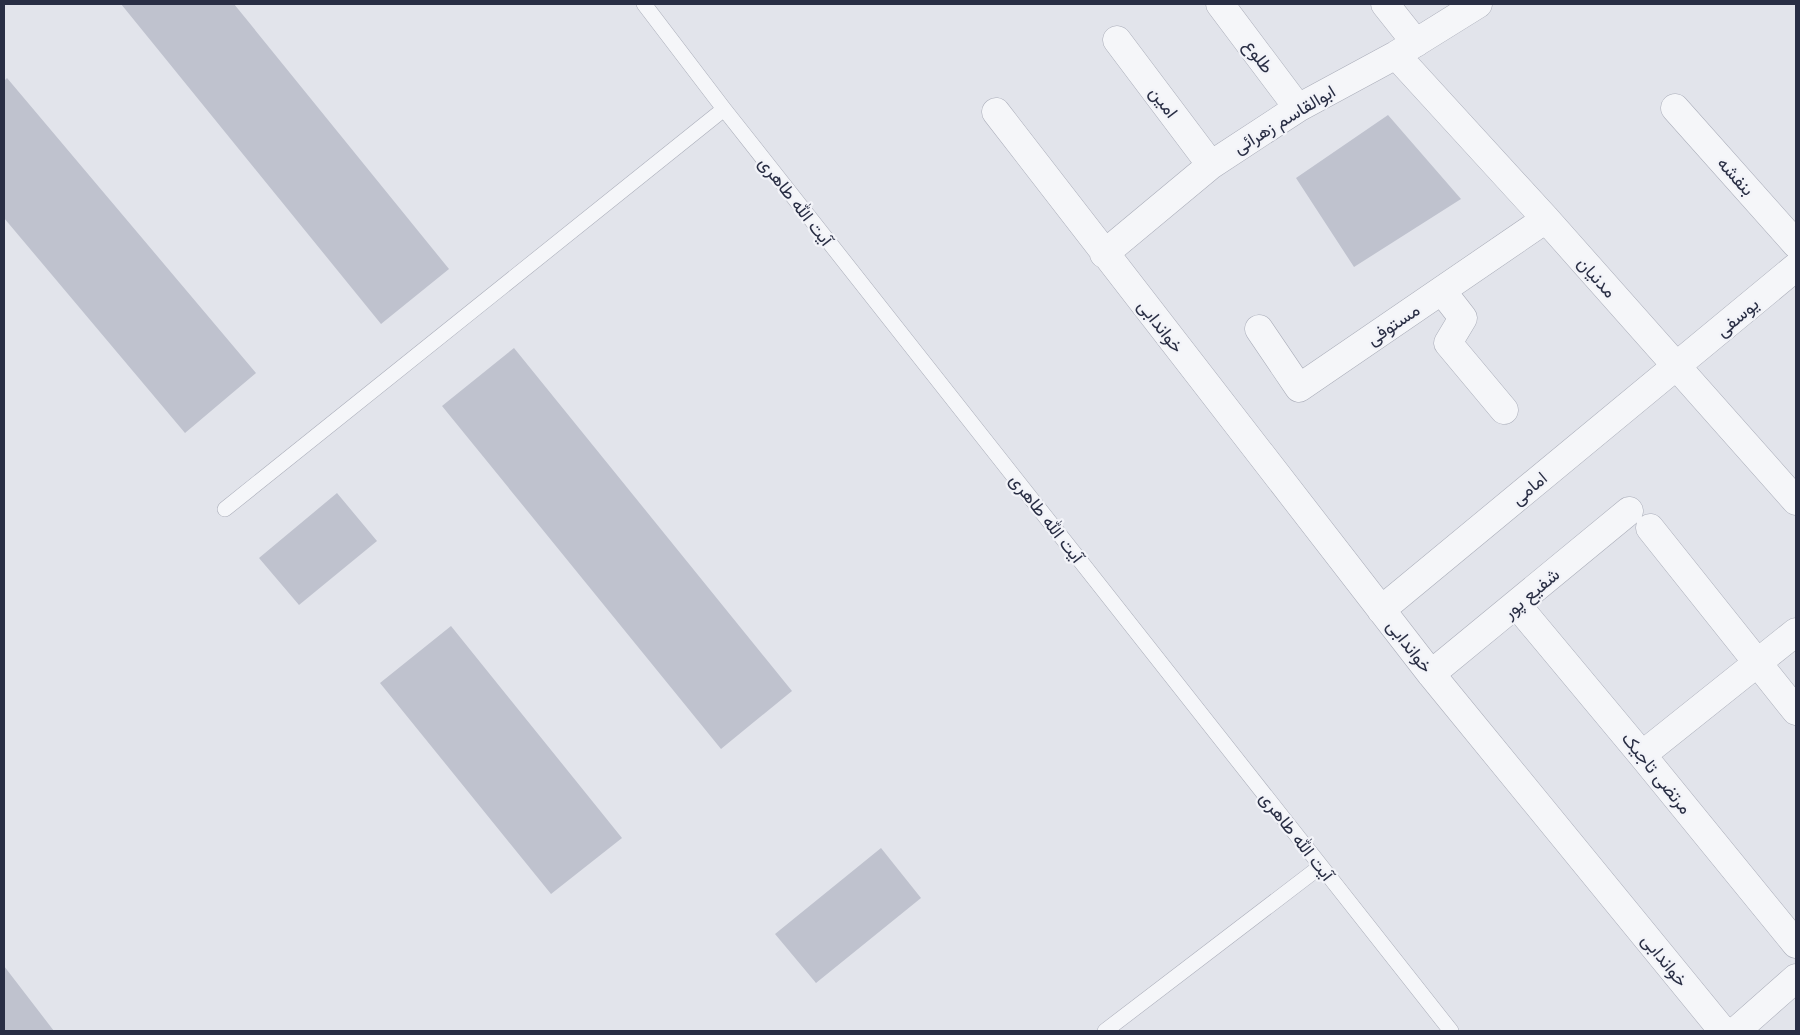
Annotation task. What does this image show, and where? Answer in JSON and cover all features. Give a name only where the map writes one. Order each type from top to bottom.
[{"type":"street","name":"طلوع","points":[[1220,4],[1298,108]]},
{"type":"street","name":"مدنیان","points":[[1385,4],[1406,49],[1546,220],[1796,501]]},
{"type":"street","name":"ابوالقاسم زهرائی","points":[[1104,254],[1210,164],[1298,108],[1406,49],[1478,4]]},
{"type":"street","name":"امین","points":[[1117,40],[1210,164]]},
{"type":"street","name":"بنفشه","points":[[1675,108],[1796,244]]},
{"type":"street","name":"خواندابی","points":[[996,112],[1104,254],[1431,674],[1723,1031]]},
{"type":"street","name":"مستوفی","points":[[1259,330],[1299,388],[1546,220]]},
{"type":"street","name":"یوسفی","points":[[1677,366],[1796,267]]},
{"type":"street","points":[[1442,291],[1463,318],[1448,343],[1504,410]]},
{"type":"street","name":"امامی","points":[[1381,610],[1677,366]]},
{"type":"street","name":"شفیع پور","points":[[1431,674],[1629,511]]},
{"type":"street","points":[[1650,528],[1796,711]]},
{"type":"street","name":"مرتضی تاجیک","points":[[1516,605],[1642,755],[1796,944]]},
{"type":"street","points":[[1642,755],[1796,632]]},
{"type":"street","points":[[1736,1031],[1796,978]]},
{"type":"lane","name":"آیت الله طاهری","points":[[644,4],[724,109],[1451,1031]]},
{"type":"lane","points":[[225,509],[724,109]]},
{"type":"lane","points":[[1105,1031],[1321,866]]},
{"type":"building","points":[[121,4],[234,4],[449,269],[381,324]]},
{"type":"building","points":[[7,78],[256,373],[185,433],[4,218],[4,81]]},
{"type":"building","points":[[1388,115],[1461,199],[1354,267],[1296,178]]},
{"type":"building","points":[[514,348],[792,691],[721,749],[442,406]]},
{"type":"building","points":[[337,493],[377,541],[299,605],[259,558]]},
{"type":"building","points":[[451,626],[622,838],[551,894],[380,683]]},
{"type":"building","points":[[881,848],[921,898],[816,983],[775,934]]},
{"type":"building","points":[[4,966],[54,1031],[4,1031]]}]
